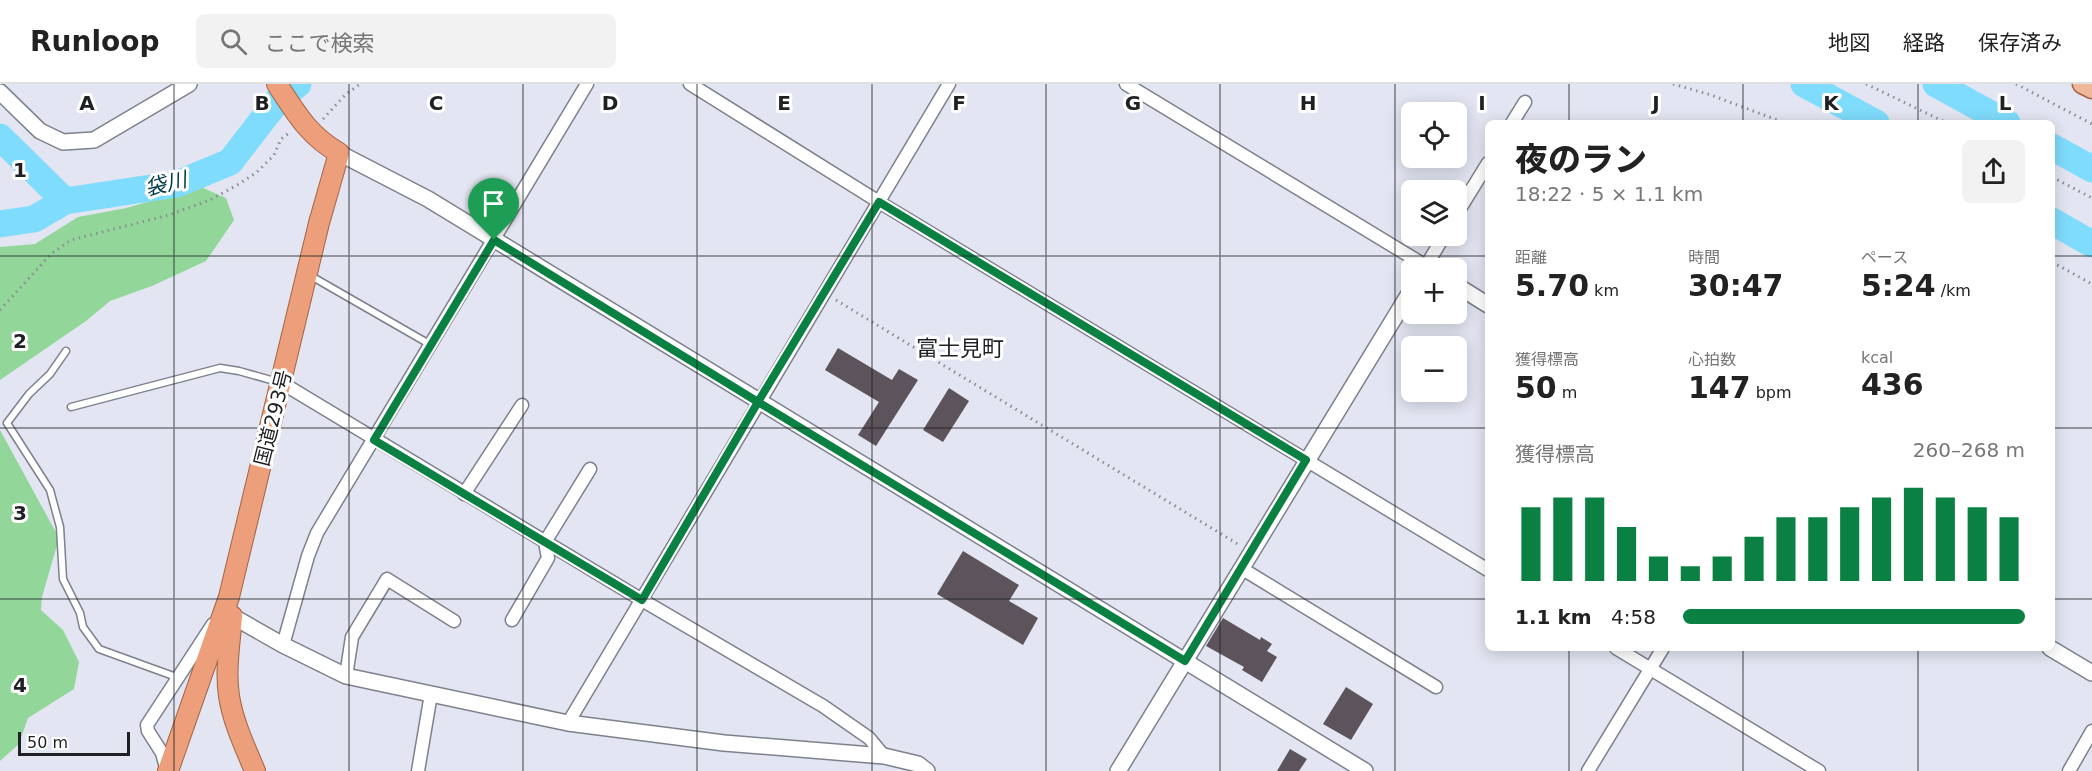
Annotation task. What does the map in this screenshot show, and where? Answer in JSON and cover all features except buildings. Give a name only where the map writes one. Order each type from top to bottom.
[{"type":"highway","points":[[277,84],[295,127],[314,135],[339,153]]},
{"type":"highway","name":"国道293号","points":[[168,771],[229,609],[307,275],[339,153]]},
{"type":"highway","name":"国道293号","points":[[229,609],[227,673],[229,696],[234,716],[255,771]]},
{"type":"main road","points":[[2082,84],[2092,89]]},
{"type":"street","points":[[0,92],[40,131],[63,142],[94,140],[189,84]]},
{"type":"street","points":[[283,645],[308,556],[317,533],[587,84]]},
{"type":"street","points":[[690,84],[879,202],[1485,568]]},
{"type":"street","points":[[568,723],[950,84]]},
{"type":"street","points":[[1126,84],[1411,258]]},
{"type":"street","points":[[1514,120],[1525,102]]},
{"type":"street","points":[[339,153],[429,199],[1365,771]]},
{"type":"street","points":[[1467,197],[1485,168]]},
{"type":"street","points":[[1467,292],[1485,303]]},
{"type":"street","points":[[1118,771],[1401,307]]},
{"type":"street","points":[[282,383],[544,542],[823,706],[869,738],[884,756]]},
{"type":"street","points":[[464,494],[522,405]]},
{"type":"street","points":[[512,620],[548,558],[544,542],[590,469]]},
{"type":"street","points":[[1241,568],[1436,687]]},
{"type":"street","points":[[346,676],[352,637],[387,579],[454,621]]},
{"type":"street","points":[[168,771],[162,753],[148,731],[147,725],[180,678],[218,616],[229,609],[283,645],[346,676],[568,723],[724,743],[884,756],[918,764],[927,771]]},
{"type":"street","points":[[1621,651],[1819,771]]},
{"type":"street","points":[[1588,771],[1661,651]]},
{"type":"street","points":[[2055,651],[2092,673]]},
{"type":"street","points":[[418,771],[431,694]]},
{"type":"street","points":[[2068,771],[2092,731]]},
{"type":"lane","points":[[307,275],[321,280],[431,345]]},
{"type":"lane","points":[[66,351],[50,374],[29,394],[7,423],[50,490],[60,527],[63,579],[80,613],[83,627],[99,649],[180,678]]},
{"type":"lane","points":[[71,407],[220,368],[282,383]]},
{"type":"path","points":[[322,119],[345,95],[360,84]]},
{"type":"path","points":[[1673,84],[1711,95],[1777,120]]},
{"type":"path","points":[[1866,84],[1941,120]]},
{"type":"path","points":[[2016,84],[2092,124]]},
{"type":"path","points":[[0,310],[51,254],[71,240],[169,215],[210,200],[257,172],[274,155],[281,140],[295,127]]},
{"type":"path","points":[[2055,179],[2092,198]]},
{"type":"path","points":[[2055,264],[2092,284]]},
{"type":"path","points":[[824,293],[1251,552]]},
{"type":"green space","points":[[201,187],[226,198],[234,220],[206,261],[152,286],[110,301],[86,321],[0,380],[0,247],[35,244],[78,217],[126,208]]},
{"type":"green space","points":[[0,430],[59,538],[42,597],[41,610],[63,630],[79,662],[74,689],[28,718],[19,744],[0,761]]},
{"type":"waterway","name":"袋川","points":[[0,224],[34,219],[65,201],[177,184],[230,162],[278,100],[298,84]]},
{"type":"waterway","name":"袋川","points":[[1804,84],[1870,120]]},
{"type":"waterway","points":[[1936,84],[2002,120]]},
{"type":"waterway","points":[[0,137],[65,201]]},
{"type":"waterway","points":[[2055,149],[2092,169]]},
{"type":"waterway","name":"袋川","points":[[2055,223],[2092,244]]},
{"type":"district","name":"富士見町","points":[[960,348]]},
{"type":"route","points":[[494,240],[374,440],[642,600],[758,402],[1185,661],[1306,460],[879,202],[758,402],[494,240]]}]
